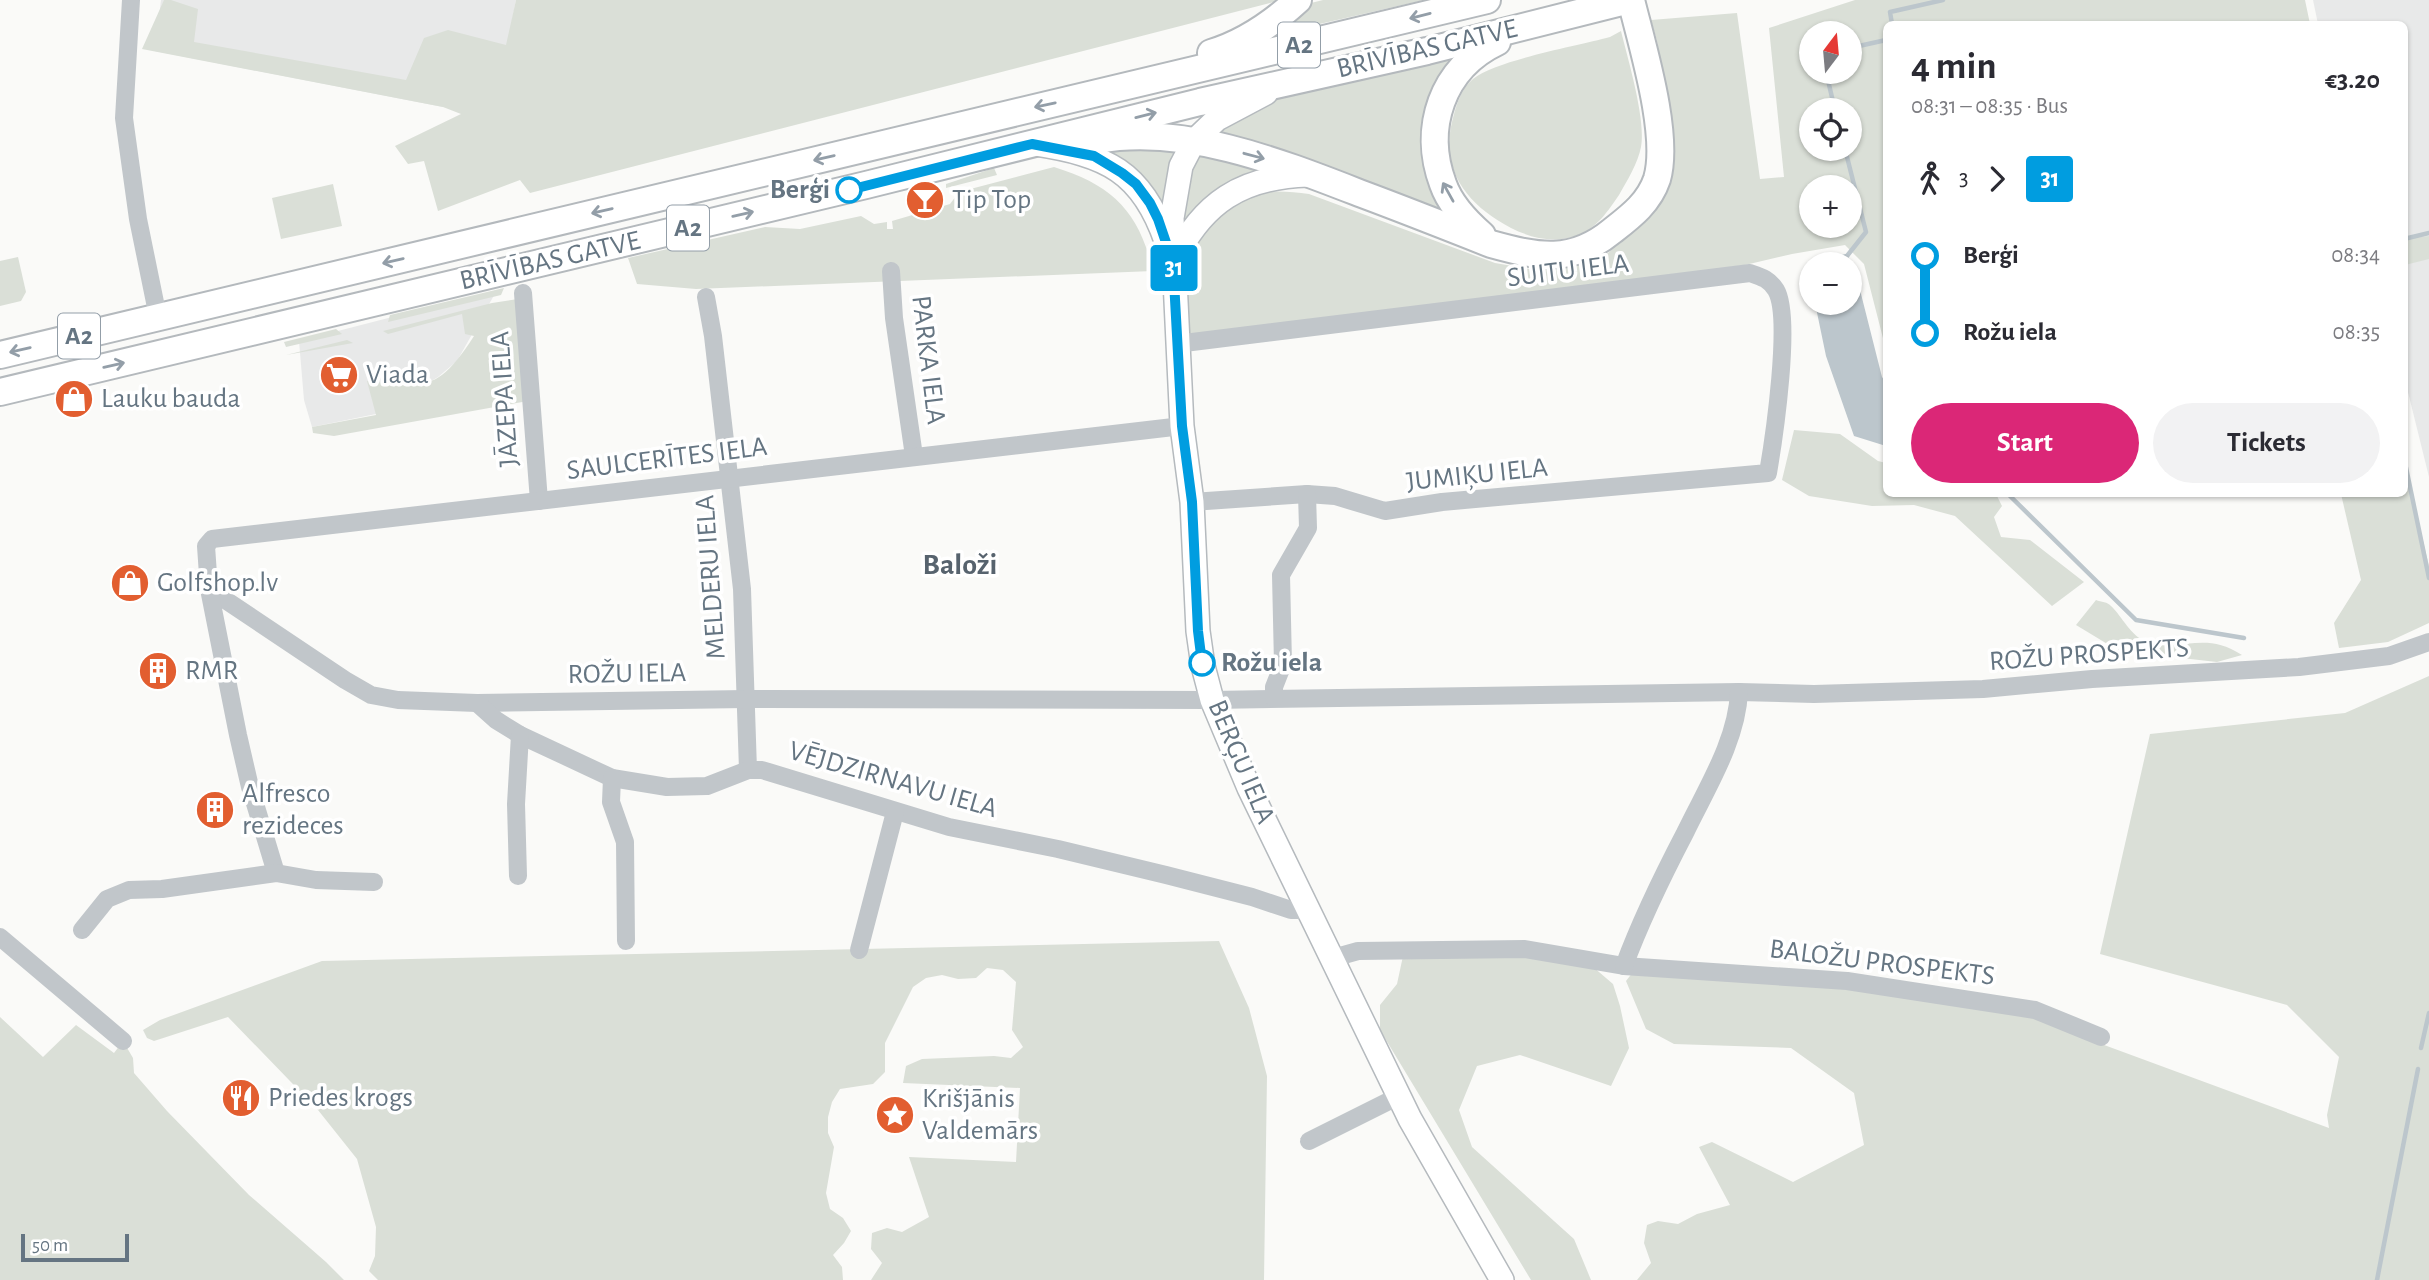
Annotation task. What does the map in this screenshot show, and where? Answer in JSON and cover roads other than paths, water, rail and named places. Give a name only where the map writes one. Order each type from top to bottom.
[{"type":"highway","points":[[1111,90],[1142,72],[1232,47],[1268,24],[1298,0]]},
{"type":"highway","name":"BRĪVĪBAS GATVE","points":[[0,355],[1487,0]]},
{"type":"highway","name":"BRĪVĪBAS GATVE","points":[[0,392],[1044,145],[1290,81],[1427,51],[1622,2]]},
{"type":"highway","points":[[1044,145],[1112,137],[1194,141],[1265,159],[1313,175],[1491,244],[1520,252],[1567,256],[1599,242],[1641,208],[1657,179],[1660,145],[1654,100],[1642,44],[1622,2],[1584,18],[1503,39],[1483,48],[1466,62],[1445,91],[1436,120],[1435,153],[1443,186],[1464,219],[1491,244]]},
{"type":"main road","name":"BERĢU IELA","points":[[1290,81],[1217,119],[1194,141],[1181,166],[1176,187],[1172,218],[1176,344],[1182,426],[1192,502],[1198,631],[1203,666],[1212,700],[1249,788],[1399,1096],[1458,1206],[1502,1280]]},
{"type":"main road","points":[[1044,145],[1094,156],[1136,184],[1158,219],[1173,263]]},
{"type":"main road","points":[[1173,263],[1183,243],[1205,216],[1234,192],[1278,176],[1313,175]]},
{"type":"street","points":[[131,0],[124,118],[138,219],[158,317]]},
{"type":"street","name":"PARKA IELA","points":[[891,271],[894,318],[914,456]]},
{"type":"street","name":"SUITU IELA","points":[[1176,344],[1469,310],[1750,273],[1767,278],[1777,291],[1782,307],[1779,401],[1768,473]]},
{"type":"street","name":"JĀZEPA IELA","points":[[523,293],[540,500]]},
{"type":"street","name":"MELDERU IELA","points":[[706,297],[713,336],[742,589],[748,770]]},
{"type":"street","name":"SAULCERĪTES IELA","points":[[276,873],[250,787],[209,589],[206,546],[212,539],[1182,426]]},
{"type":"street","name":"JUMIĶU IELA","points":[[1192,502],[1307,494],[1335,496],[1385,511],[1442,502],[1768,473]]},
{"type":"street","points":[[1274,698],[1274,687],[1283,664],[1281,575],[1308,528],[1307,494]]},
{"type":"street","name":"ROŽU IELA","points":[[209,589],[345,680],[372,695],[398,700],[1212,700],[1744,692]]},
{"type":"street","name":"ROŽU PROSPEKTS","points":[[1744,692],[1814,694],[1983,689],[2092,679],[2342,664],[2389,656],[2429,642]]},
{"type":"street","points":[[1333,958],[1358,951],[1525,948],[1624,966],[1643,914],[1715,771],[1744,692]]},
{"type":"street","name":"VĒJDZIRNAVU IELA","points":[[477,702],[496,720],[520,735],[612,778],[667,787],[708,786],[748,770],[774,774],[895,813],[949,827],[1166,875],[1291,910],[1310,910]]},
{"type":"street","points":[[517,876],[516,804],[520,735]]},
{"type":"street","points":[[612,778],[611,802],[625,842],[626,941]]},
{"type":"street","points":[[859,950],[895,813]]},
{"type":"street","points":[[82,930],[107,898],[129,890],[162,889],[276,873],[316,880],[374,882]]},
{"type":"street","points":[[0,937],[123,1041]]},
{"type":"street","name":"BALOŽU PROSPEKTS","points":[[1624,966],[1696,969],[1873,985],[2035,1010],[2101,1037]]},
{"type":"street","points":[[1308,1141],[1399,1096]]},
{"type":"waterway","points":[[1892,21],[1890,12],[1943,0]]},
{"type":"waterway","points":[[1862,45],[1883,41]]},
{"type":"waterway","points":[[1829,84],[1832,98]]},
{"type":"waterway","points":[[1848,161],[1866,232],[1850,252]]},
{"type":"waterway","points":[[2408,238],[2429,233]]},
{"type":"waterway","points":[[2408,477],[2429,578]]},
{"type":"waterway","points":[[2011,497],[2136,620],[2244,638]]},
{"type":"waterway","points":[[2421,1048],[2429,1013]]},
{"type":"waterway","points":[[2377,1280],[2418,1069]]},
{"type":"place","name":"Berģi","points":[[849,190]]},
{"type":"place","name":"Tip Top","points":[[925,200]]},
{"type":"place","name":"Viada","points":[[339,375]]},
{"type":"place","name":"Lauku bauda","points":[[74,399]]},
{"type":"place","name":"Golfshop.lv","points":[[130,583]]},
{"type":"place","name":"Rožu iela","points":[[1202,663]]},
{"type":"place","name":"RMR","points":[[158,671]]},
{"type":"place","name":"Alfresco rezideces","points":[[215,810]]},
{"type":"place","name":"Priedes krogs","points":[[241,1098]]},
{"type":"place","name":"Krišjānis Valdemārs","points":[[895,1115]]},
{"type":"district","name":"Baloži","points":[[960,565]]}]
